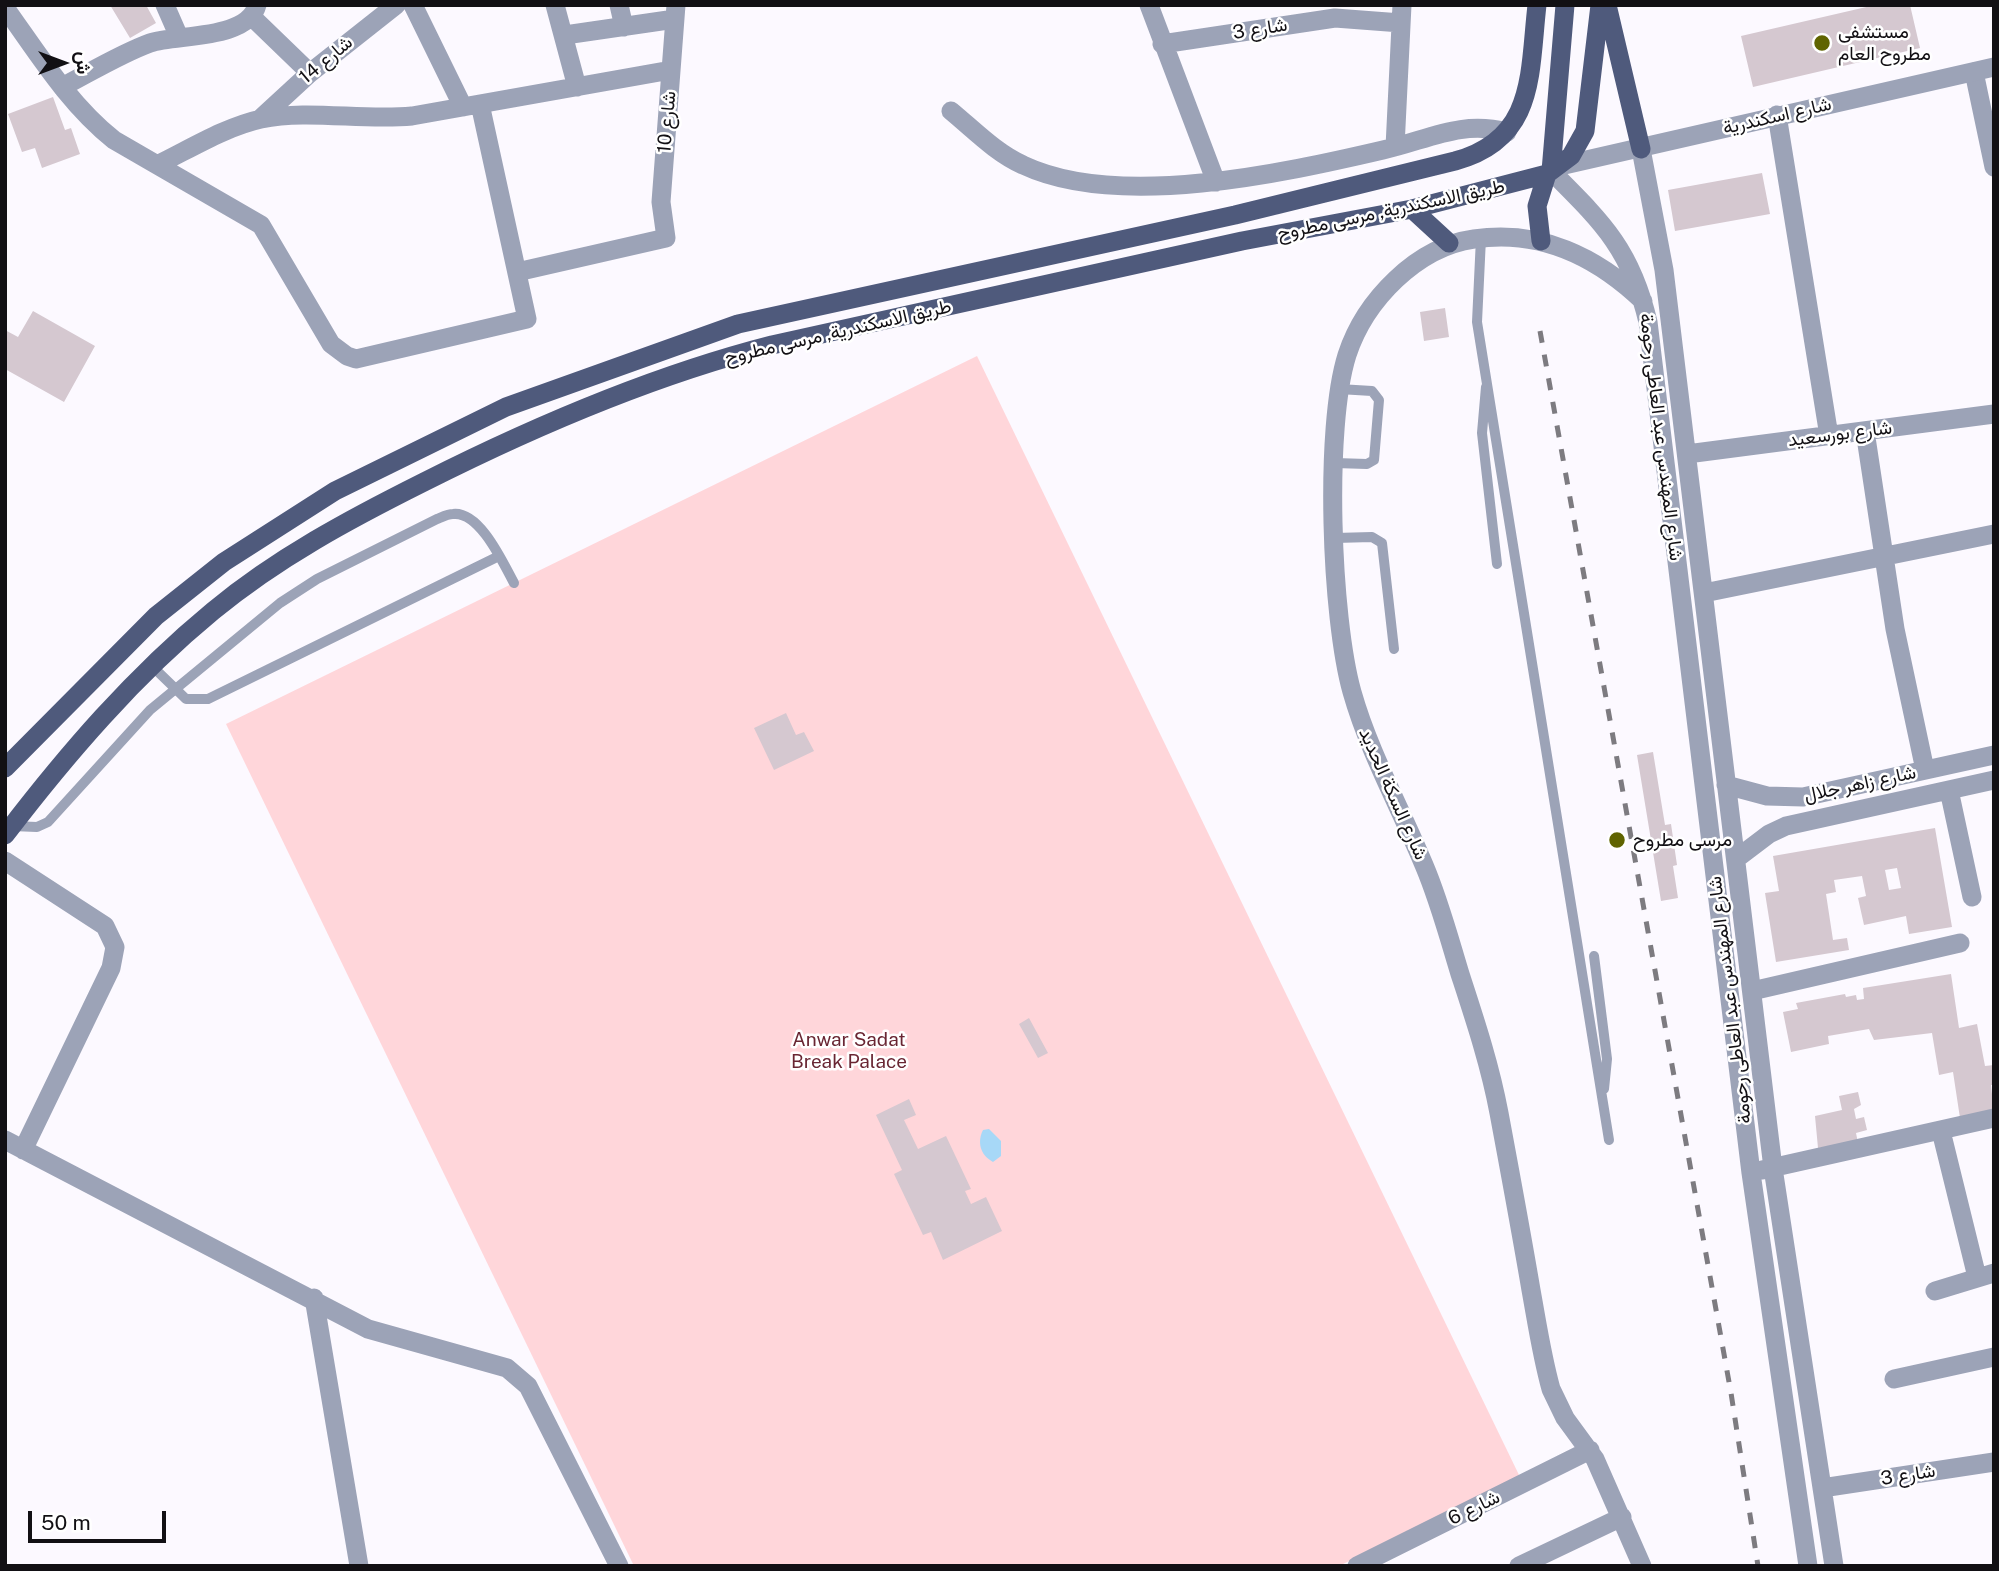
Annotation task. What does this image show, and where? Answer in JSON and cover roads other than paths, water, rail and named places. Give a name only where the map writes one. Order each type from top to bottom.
[{"type":"main road","name":"طريق الاسكندرية, مرسى مطروح","points":[[5,768],[156,616],[224,562],[338,490],[506,407],[738,324],[1235,215],[1455,161],[1483,151],[1507,132],[1527,98],[1537,5]]},
{"type":"main road","points":[[1541,241],[1537,206],[1553,170],[1565,5]]},
{"type":"main road","points":[[1553,170],[1571,156],[1585,131],[1600,5]]},
{"type":"main road","points":[[1607,5],[1641,149]]},
{"type":"main road","name":"طريق الاسكندرية, مرسى مطروح","points":[[9,831],[73,748],[152,666],[247,585],[353,518],[518,435],[706,365],[772,345],[1242,241],[1412,209],[1553,170]]},
{"type":"main road","points":[[1412,209],[1449,243]]},
{"type":"street","points":[[165,5],[179,37]]},
{"type":"street","name":"شارع 14","points":[[260,120],[310,73],[396,5]]},
{"type":"street","points":[[6,9],[62,87],[94,124],[114,140],[261,225],[331,344],[346,356],[366,358],[527,319],[517,272],[471,106],[413,5]]},
{"type":"street","points":[[555,5],[577,87]]},
{"type":"street","points":[[619,5],[624,27]]},
{"type":"street","points":[[1149,5],[1216,182]]},
{"type":"street","points":[[62,87],[147,44],[216,33],[254,11],[310,73]]},
{"type":"street","points":[[565,35],[624,27],[676,12]]},
{"type":"street","name":"شارع 10","points":[[517,272],[666,238],[661,202],[676,12]]},
{"type":"street","name":"شارع 3","points":[[1162,44],[1334,12],[1401,14]]},
{"type":"street","points":[[1395,147],[1401,14]]},
{"type":"street","name":"شارع اسكندرية","points":[[1553,170],[1777,115],[1994,67]]},
{"type":"street","points":[[157,165],[260,120],[288,116],[386,118],[471,106],[671,70]]},
{"type":"street","points":[[1974,72],[1994,167]]},
{"type":"street","points":[[951,111],[1003,154],[1045,174],[1095,184],[1216,182],[1282,172],[1395,147],[1466,127],[1507,132]]},
{"type":"street","points":[[1777,115],[1829,436]]},
{"type":"street","name":"شارع المهندس عبد العاطى رحومة","points":[[1641,149],[1664,270],[1773,1168],[1834,1566]]},
{"type":"street","name":"شارع المهندس عبد العاطى رحومة","points":[[1553,170],[1612,234],[1631,266],[1643,301],[1751,1173],[1808,1566]]},
{"type":"street","name":"شارع السكة الحديد","points":[[1642,1566],[1590,1450],[1565,1418],[1551,1389],[1491,1074],[1430,880],[1370,745],[1351,689],[1341,631],[1335,538],[1335,463],[1339,389],[1348,352],[1365,318],[1388,288],[1416,262],[1449,243],[1481,238],[1541,241],[1586,258],[1616,277],[1643,301]]},
{"type":"street","name":"شارع بورسعيد","points":[[1686,454],[1994,414]]},
{"type":"street","points":[[1865,431],[1882,557],[1925,770]]},
{"type":"street","points":[[1703,593],[1994,534]]},
{"type":"street","points":[[1695,706],[1716,703]]},
{"type":"street","name":"شارع زاهر جلال","points":[[1726,785],[1767,796],[1802,797],[1994,755]]},
{"type":"street","name":"شارع زاهر جلال","points":[[1736,859],[1769,834],[1786,826],[1994,780]]},
{"type":"street","points":[[1949,790],[1972,897]]},
{"type":"street","points":[[5,862],[105,926],[115,947],[111,968],[14,1145],[314,1298],[369,1329],[507,1368],[518,1375],[528,1387],[619,1566]]},
{"type":"street","points":[[1752,991],[1961,943]]},
{"type":"street","points":[[1751,1173],[1994,1118]]},
{"type":"street","points":[[1935,1291],[1985,1275],[1941,1131]]},
{"type":"street","points":[[314,1298],[359,1566]]},
{"type":"street","points":[[1894,1378],[1994,1357]]},
{"type":"street","name":"شارع 6","points":[[1357,1566],[1590,1450]]},
{"type":"street","name":"شارع 3","points":[[1822,1488],[1994,1462]]},
{"type":"street","points":[[1519,1566],[1622,1517]]},
{"type":"lane","points":[[1481,238],[1477,322],[1488,375],[1609,1140]]},
{"type":"lane","points":[[1488,375],[1482,433],[1497,564]]},
{"type":"lane","points":[[1335,463],[1367,464],[1374,460],[1379,400],[1372,391],[1339,389]]},
{"type":"lane","points":[[9,831],[37,827],[48,822],[120,741],[174,689],[298,590],[437,519],[455,513],[468,517],[480,527],[514,583]]},
{"type":"lane","points":[[1335,538],[1372,537],[1382,543],[1394,649]]},
{"type":"lane","points":[[152,666],[186,699],[208,699],[499,556]]},
{"type":"lane","points":[[1594,956],[1607,1059],[1603,1104]]},
{"type":"water","points":[[989,1129],[1001,1141],[1001,1156],[993,1162],[985,1156],[980,1144],[983,1130]]},
{"type":"railway","points":[[1540,331],[1731,1393],[1758,1566]]},
{"type":"place","name":"مستشفى مطروح العام","points":[[1822,43]]},
{"type":"place","name":"مرسى مطروح","points":[[1617,840]]},
{"type":"park label","name":"Anwar Sadat Break Palace","points":[[849,1051]]}]
